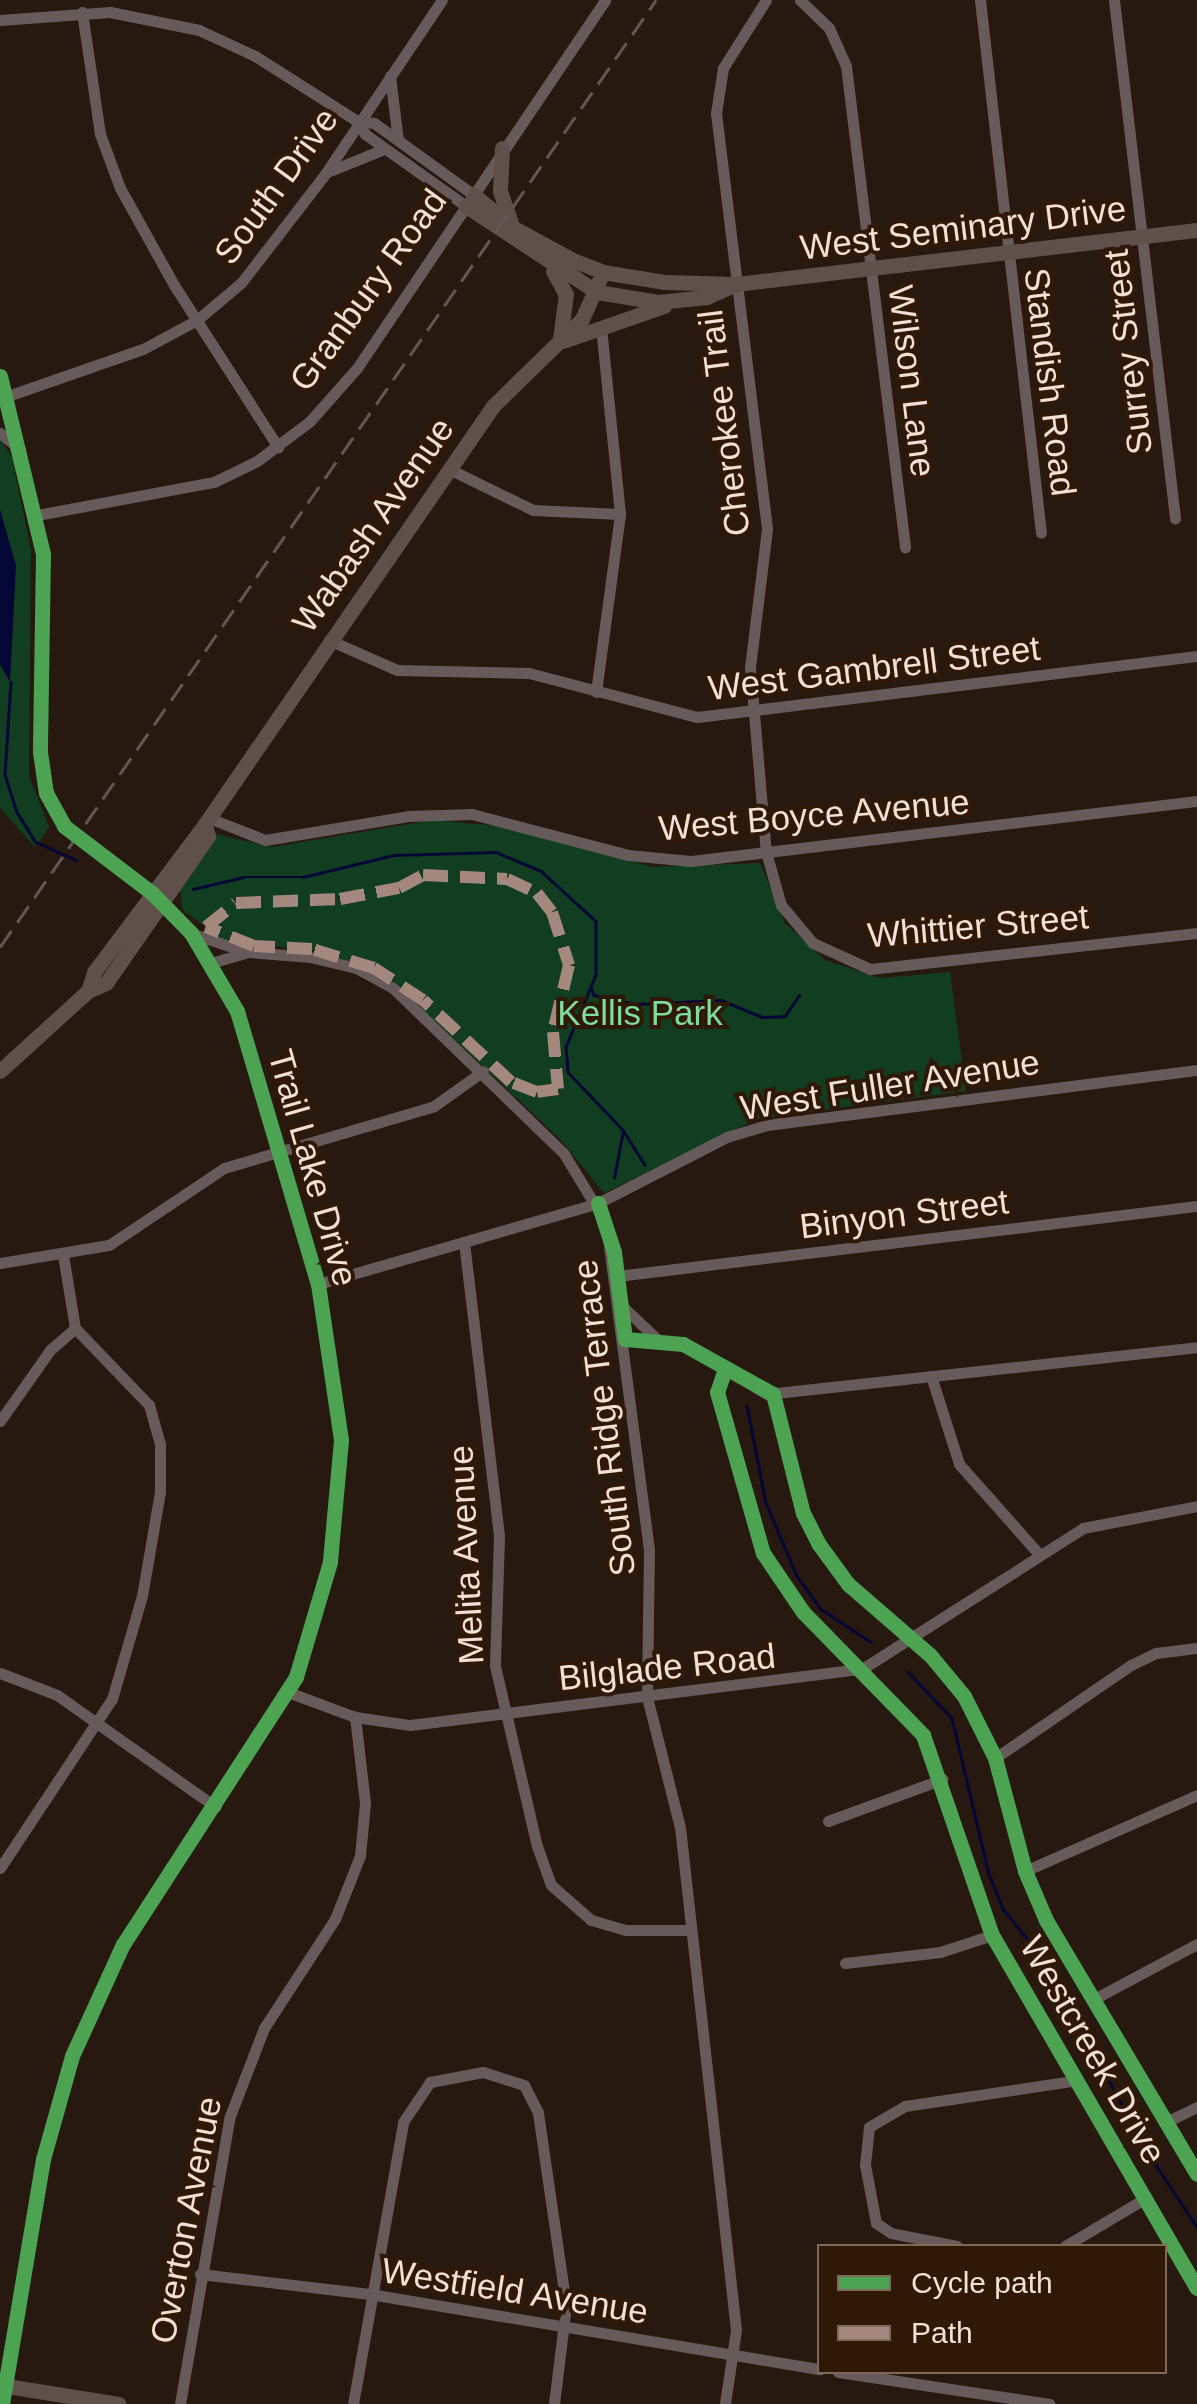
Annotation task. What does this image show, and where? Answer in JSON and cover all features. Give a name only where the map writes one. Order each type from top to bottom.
[{"type":"main road","points":[[502,148],[500,191],[512,227]]},
{"type":"main road","name":"West Seminary Drive","points":[[470,200],[512,227],[603,272],[736,284]]},
{"type":"main road","name":"West Seminary Drive","points":[[470,200],[547,262],[597,292],[632,300],[683,300],[736,284],[1197,230]]},
{"type":"main road","points":[[547,262],[566,294],[560,342],[683,300]]},
{"type":"main road","name":"Wabash Avenue","points":[[158,899],[329,640],[493,406],[560,342],[597,292],[603,272]]},
{"type":"main road","points":[[0,1071],[88,991],[94,972],[158,899]]},
{"type":"main road","points":[[3,2394],[118,2404]]},
{"type":"main road","points":[[50,2404],[82,2398]]},
{"type":"street","name":"South Drive","points":[[3,398],[143,349],[197,320],[256,268],[323,177],[442,0]]},
{"type":"street","name":"Granbury Road","points":[[37,515],[170,495],[236,474],[278,447],[357,368],[605,0]]},
{"type":"street","name":"Cherokee Trail","points":[[766,0],[733,48],[717,91],[736,284],[767,529],[750,645],[766,852]]},
{"type":"street","name":"Wilson Lane","points":[[800,0],[830,28],[846,66],[905,547]]},
{"type":"street","name":"Standish Road","points":[[980,0],[1041,533]]},
{"type":"street","name":"Surrey Street","points":[[1114,0],[1175,518]]},
{"type":"street","points":[[82,12],[108,156],[133,216],[278,447]]},
{"type":"street","name":"West Seminary Drive","points":[[0,20],[82,12],[199,30],[268,62],[358,121],[384,150],[470,200]]},
{"type":"street","points":[[390,76],[398,140]]},
{"type":"street","name":"West Seminary Drive","points":[[358,121],[374,123],[470,200]]},
{"type":"street","points":[[323,177],[340,164],[384,150]]},
{"type":"street","points":[[596,692],[620,514],[602,328]]},
{"type":"street","name":"Trail Lake Drive","points":[[0,376],[37,515],[44,584],[40,752],[46,792],[70,832],[158,899],[191,933],[214,962],[237,1011],[318,1284],[340,1440],[340,1500],[307,1645],[216,1808],[123,1944],[72,2056],[43,2159],[3,2394]]},
{"type":"street","points":[[0,433],[21,450]]},
{"type":"street","points":[[450,468],[534,510],[620,514]]},
{"type":"street","name":"West Gambrell Street","points":[[329,640],[397,670],[507,670],[668,713],[753,713],[1197,656]]},
{"type":"street","name":"West Boyce Avenue","points":[[207,821],[265,840],[456,813],[527,825],[643,858],[766,852],[1197,801]]},
{"type":"street","name":"Whittier Street","points":[[766,852],[781,906],[796,928],[834,956],[870,969],[1197,933]]},
{"type":"street","points":[[191,933],[249,952]]},
{"type":"street","name":"South Ridge Terrace","points":[[214,962],[249,952],[338,962],[371,975],[414,1004],[483,1070],[564,1154],[598,1203],[617,1276],[650,1568],[643,1647],[647,1697],[680,1828],[692,1930],[735,2356],[726,2404]]},
{"type":"street","points":[[0,1263],[63,1255],[120,1240],[211,1175],[434,1106],[483,1070]]},
{"type":"street","name":"West Fuller Avenue","points":[[318,1284],[598,1203],[727,1138],[782,1121],[1197,1070]]},
{"type":"street","name":"Binyon Street","points":[[617,1276],[1197,1206]]},
{"type":"street","name":"Melita Avenue","points":[[464,1242],[500,1536],[495,1666],[509,1712],[537,1846],[563,1900],[609,1927],[692,1930]]},
{"type":"street","points":[[0,1868],[100,1722],[125,1668],[160,1492],[160,1444],[149,1404],[75,1328],[63,1255]]},
{"type":"street","points":[[621,1305],[656,1338]]},
{"type":"street","points":[[0,1421],[50,1350],[75,1328]]},
{"type":"street","points":[[625,1339],[656,1338],[683,1344],[773,1394],[1197,1347]]},
{"type":"street","name":"Westcreek Drive","points":[[725,1369],[718,1392],[763,1553],[803,1612],[915,1723],[943,1779],[992,1935],[1197,2288]]},
{"type":"street","points":[[931,1376],[959,1464],[1038,1553]]},
{"type":"street","name":"Westcreek Drive","points":[[773,1394],[818,1543],[848,1584],[915,1642],[964,1696],[995,1758],[1025,1871],[1094,2000],[1197,2174]]},
{"type":"street","name":"Bilglade Road","points":[[284,1692],[355,1717],[410,1724],[862,1670],[915,1642],[1038,1553],[1110,1520],[1197,1506]]},
{"type":"street","points":[[995,1758],[1131,1665],[1156,1653],[1197,1648]]},
{"type":"street","points":[[0,1672],[56,1694],[216,1808]]},
{"type":"street","name":"Overton Avenue","points":[[180,2404],[218,2168],[246,2070],[280,1996],[334,1919],[360,1856],[364,1803],[355,1717]]},
{"type":"street","points":[[828,1821],[943,1779]]},
{"type":"street","points":[[1025,1871],[1197,1795]]},
{"type":"street","points":[[845,1963],[940,1952],[992,1935]]},
{"type":"street","points":[[1094,2000],[1197,1944]]},
{"type":"street","points":[[354,2404],[370,2294],[410,2105],[442,2076],[483,2072],[524,2085],[538,2113],[566,2326],[554,2404]]},
{"type":"street","points":[[947,2244],[890,2233],[876,2223],[864,2136],[883,2115],[1073,2080]]},
{"type":"street","points":[[1166,2122],[1197,2107]]},
{"type":"street","points":[[1068,2244],[1144,2199]]},
{"type":"street","name":"Westfield Avenue","points":[[200,2274],[370,2294],[817,2369]]},
{"type":"street","points":[[851,2374],[1050,2404]]},
{"type":"green space","points":[[0,439],[12,457],[31,551],[29,776],[49,827],[35,847],[0,808]]},
{"type":"green space","name":"Kellis Park","points":[[432,820],[511,827],[652,867],[760,863],[785,923],[825,960],[880,978],[950,972],[966,1091],[757,1119],[604,1193],[560,1139],[388,977],[315,951],[223,940],[182,909],[180,887],[216,834],[272,847]]},
{"type":"shaded area","points":[[0,510],[16,565],[10,682],[0,665]]},
{"type":"waterway","points":[[11,682],[5,775],[17,812],[36,842],[76,860]]},
{"type":"waterway","points":[[193,889],[244,877],[303,877],[394,855],[496,852],[541,871],[596,921],[596,975],[566,1047],[568,1072],[623,1130],[645,1165]]},
{"type":"waterway","points":[[592,989],[594,995],[637,1004],[721,1000],[762,1017],[785,1016],[799,995]]},
{"type":"waterway","points":[[614,1178],[623,1131]]},
{"type":"waterway","points":[[747,1406],[766,1503],[797,1576],[821,1609],[871,1642]]},
{"type":"waterway","points":[[908,1672],[952,1718],[989,1874],[1003,1909],[1043,1958],[1148,2153],[1197,2227]]},
{"type":"railway","points":[[0,947],[656,0]]},
{"type":"marked path","points":[[423,875],[507,879],[537,893],[552,912],[569,965],[553,1032],[558,1089],[537,1092],[511,1082],[423,1000],[374,968],[312,949],[254,946],[206,927],[236,903],[340,899],[399,888],[423,875]]},
{"type":"cycle path","points":[[0,376],[43,554],[40,752],[46,793],[64,826],[152,893],[191,933],[237,1011],[318,1284],[341,1440],[330,1562],[296,1677],[123,1944],[72,2056],[43,2159],[2,2404]]},
{"type":"cycle path","points":[[598,1203],[614,1252],[625,1339],[683,1344],[773,1394],[803,1513],[818,1543],[848,1584],[930,1655],[964,1696],[995,1758],[1025,1871],[1046,1920],[1197,2174]]},
{"type":"cycle path","points":[[725,1369],[717,1392],[763,1553],[803,1612],[923,1735],[992,1935],[1197,2288]]}]
